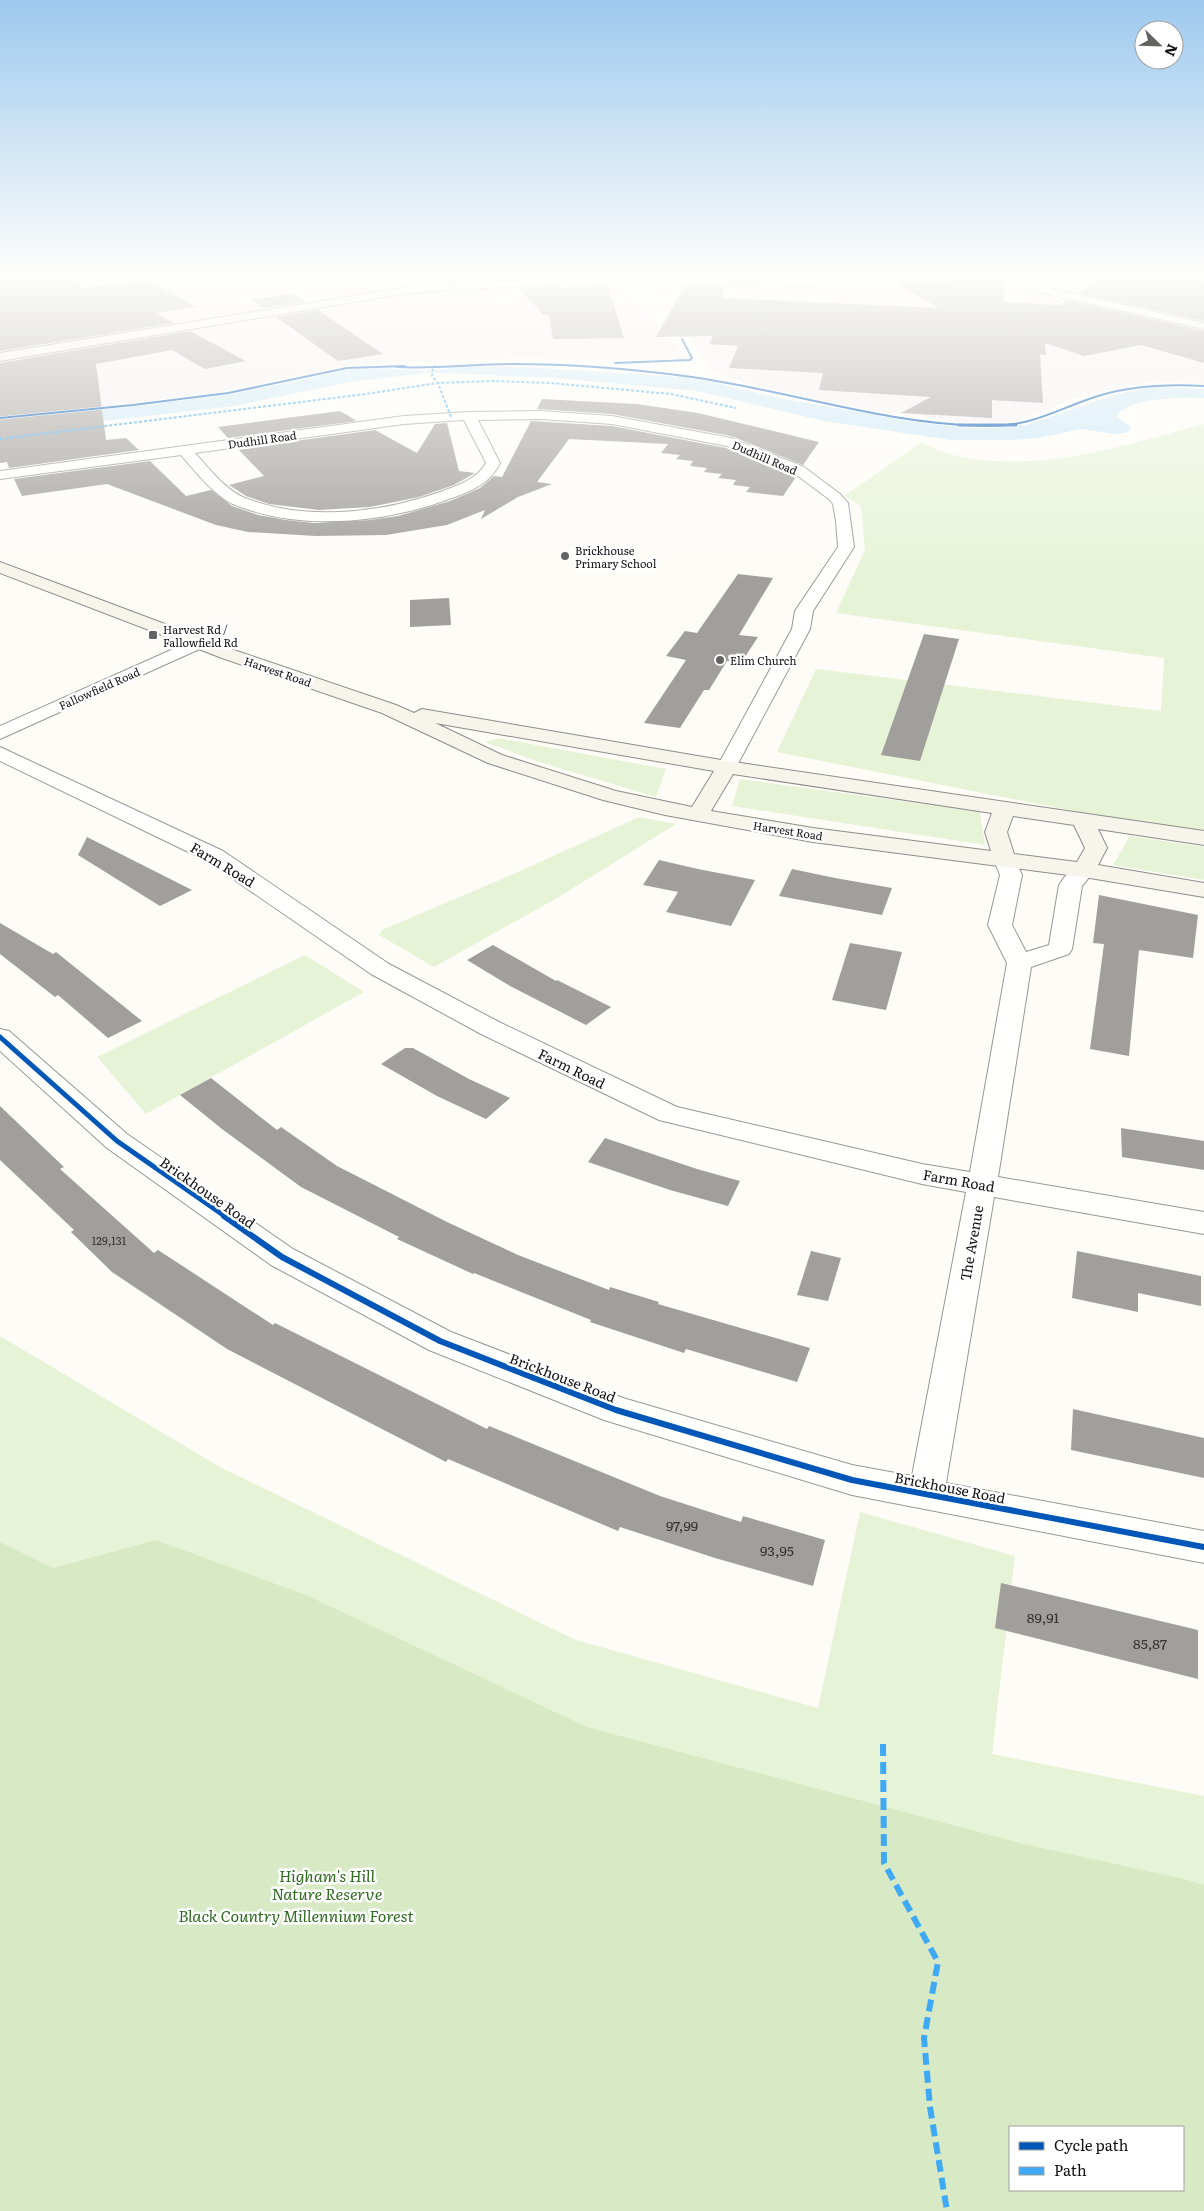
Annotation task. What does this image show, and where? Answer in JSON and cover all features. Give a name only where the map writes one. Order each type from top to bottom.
[{"type":"street","name":"Dudhill Road","points":[[0,475],[404,420],[469,416],[540,415],[612,420],[731,442],[799,470],[835,496],[840,503],[846,547],[804,611],[801,629],[727,768]]},
{"type":"street","points":[[185,450],[237,501],[270,510],[298,514],[341,516],[387,511],[430,503],[467,487],[485,476],[493,463],[469,416]]},
{"type":"street","name":"Harvest Road","points":[[0,567],[198,643],[389,709],[495,759],[610,796],[698,815],[813,835],[1084,870],[1204,890]]},
{"type":"street","name":"Fallowfield Road","points":[[0,733],[198,643]]},
{"type":"street","name":"Harvest Road","points":[[389,709],[727,768],[1204,838]]},
{"type":"street","name":"Farm Road","points":[[0,754],[215,856],[380,969],[490,1028],[669,1114],[922,1174],[1204,1223]]},
{"type":"street","points":[[698,815],[727,768]]},
{"type":"street","points":[[1004,808],[996,832],[1011,875],[1000,925],[1019,963],[1060,948],[1071,885],[1084,870],[1096,848],[1082,819]]},
{"type":"street","name":"The Avenue","points":[[926,1494],[982,1184],[1019,963]]},
{"type":"street","name":"Brickhouse Road","points":[[0,1037],[117,1141],[282,1258],[440,1341],[616,1410],[852,1480],[1204,1547]]},
{"type":"shaded area","points":[[0,375],[303,375],[224,391],[130,404],[0,417]]},
{"type":"shaded area","points":[[725,375],[1204,375],[1204,384],[1151,381],[1084,395],[1009,423],[961,422],[875,410],[802,396],[737,380]]},
{"type":"green space","points":[[1204,424],[1204,834],[1149,826],[777,752],[816,669],[1161,711],[1164,658],[836,613],[865,550],[861,506],[844,496],[922,442],[943,452],[978,460],[1011,462],[1043,460],[1109,449]]},
{"type":"green space","points":[[498,738],[666,769],[656,797],[536,761],[485,742]]},
{"type":"green space","points":[[740,779],[980,812],[985,845],[732,806]]},
{"type":"green space","points":[[639,817],[676,824],[557,898],[434,967],[379,935],[382,930],[518,872]]},
{"type":"green space","points":[[1130,836],[1204,847],[1204,880],[1113,865]]},
{"type":"green space","points":[[305,955],[364,992],[146,1114],[97,1057]]},
{"type":"green space","name":"Black Country Millennium Forest","points":[[0,1336],[220,1467],[576,1640],[818,1708],[860,1512],[1015,1556],[992,1754],[1204,1796],[1204,2211],[0,2211]]},
{"type":"green space","name":"Black Country Millennium Forest","points":[[156,1540],[306,1595],[587,1727],[1024,1844],[1204,1885],[1204,2211],[0,2211],[0,1542],[53,1568]]},
{"type":"water","points":[[323,375],[407,375],[350,382],[234,406],[113,420],[62,425],[0,420],[132,406],[220,394]]},
{"type":"water","points":[[493,375],[651,375],[695,378],[784,399],[929,424],[969,428],[1026,425],[1114,395],[1149,387],[1204,389],[1204,398],[1156,400],[1131,405],[1122,410],[1116,417],[1129,425],[1131,429],[1125,433],[1116,434],[1081,429],[1038,438],[951,440],[824,421],[697,391],[554,378]]},
{"type":"building","points":[[0,375],[97,375],[106,440],[126,438],[139,450],[9,468],[7,462],[0,463]]},
{"type":"building","points":[[822,375],[1041,375],[1043,403],[992,400],[992,418],[901,413],[931,397],[819,390]]},
{"type":"building","points":[[542,399],[637,404],[698,413],[819,442],[803,465],[731,436],[612,414],[537,409]]},
{"type":"building","points":[[340,411],[357,421],[228,438],[218,427]]},
{"type":"building","points":[[531,421],[612,426],[726,448],[796,477],[783,496],[746,492],[750,487],[733,485],[736,480],[718,478],[722,474],[704,472],[707,468],[690,466],[693,461],[676,459],[680,455],[661,453],[668,444],[569,439],[537,482],[552,484],[518,497],[481,519],[485,510],[447,525],[386,535],[316,536],[248,532],[216,525],[107,484],[22,496],[14,479],[150,461],[186,496],[211,490],[232,506],[258,515],[286,520],[314,523],[370,520],[398,516],[450,501],[480,488],[494,476],[502,477]]},
{"type":"building","points":[[447,423],[459,471],[475,473],[454,485],[419,497],[370,507],[319,510],[269,504],[246,496],[229,485],[264,476],[238,449],[375,430],[417,453],[435,424]]},
{"type":"building","points":[[738,574],[773,578],[739,635],[758,637],[741,663],[727,661],[709,690],[704,690],[680,728],[644,723],[686,660],[666,656],[685,631],[697,633]]},
{"type":"building","points":[[449,598],[451,625],[410,627],[410,600]]},
{"type":"building","points":[[924,634],[959,639],[920,761],[881,755]]},
{"type":"building","points":[[87,837],[192,890],[160,906],[78,855]]},
{"type":"building","points":[[659,860],[755,880],[731,926],[666,912],[678,892],[643,885]]},
{"type":"building","points":[[792,869],[892,888],[882,915],[779,896]]},
{"type":"building","points":[[1099,895],[1198,915],[1193,958],[1139,950],[1129,1056],[1090,1049],[1104,944],[1093,943]]},
{"type":"building","points":[[0,923],[53,954],[56,952],[142,1021],[108,1038],[58,995],[55,997],[0,954]]},
{"type":"building","points":[[850,943],[902,952],[886,1010],[832,1000]]},
{"type":"building","points":[[493,945],[556,981],[611,1007],[586,1025],[510,986],[467,960]]},
{"type":"building","points":[[405,1048],[413,1048],[469,1079],[510,1098],[486,1119],[437,1096],[381,1064]]},
{"type":"building","points":[[211,1078],[277,1130],[281,1127],[337,1166],[447,1222],[518,1255],[609,1290],[610,1287],[659,1302],[658,1304],[810,1348],[797,1382],[686,1349],[684,1353],[590,1322],[591,1320],[473,1274],[397,1239],[399,1237],[301,1187],[222,1129],[180,1095]]},
{"type":"building","points":[[0,1106],[64,1167],[60,1169],[154,1253],[158,1250],[273,1325],[275,1323],[487,1429],[489,1426],[660,1496],[741,1522],[743,1516],[825,1540],[813,1586],[715,1558],[620,1527],[618,1531],[448,1459],[446,1462],[227,1349],[112,1272],[71,1232],[74,1230],[0,1160]]},
{"type":"building","points":[[1121,1128],[1204,1141],[1204,1170],[1122,1157]]},
{"type":"building","points":[[605,1138],[697,1169],[740,1181],[728,1206],[670,1190],[588,1162]]},
{"type":"building","points":[[811,1251],[841,1258],[828,1301],[797,1295]]},
{"type":"building","points":[[1077,1251],[1201,1276],[1201,1306],[1138,1293],[1138,1312],[1072,1298]]},
{"type":"building","points":[[1073,1409],[1204,1438],[1204,1478],[1071,1450]]},
{"type":"building","points":[[1001,1583],[1198,1630],[1198,1679],[995,1628]]},
{"type":"marked path","points":[[432,375],[438,383],[451,417]]},
{"type":"marked path","points":[[0,439],[366,394],[438,383],[492,381],[550,383],[671,394],[736,408]]},
{"type":"marked path","points":[[883,1744],[884,1863],[938,1962],[924,2038],[930,2107],[947,2211]]},
{"type":"cycle path","points":[[0,418],[133,405],[228,393],[313,375]]},
{"type":"cycle path","points":[[671,375],[730,383],[884,416],[923,422],[1002,426],[1027,423],[1112,392],[1164,385],[1204,386]]},
{"type":"cycle path","points":[[0,1037],[117,1141],[282,1257],[440,1341],[616,1410],[852,1480],[1204,1547]]},
{"type":"place","name":"Brickhouse Primary School","points":[[565,556]]},
{"type":"place","name":"Harvest Rd / Fallowfield Rd","points":[[153,635]]},
{"type":"place","name":"Elim Church","points":[[720,660]]},
{"type":"park label","name":"Higham's Hill Nature Reserve","points":[[327,1884]]}]
